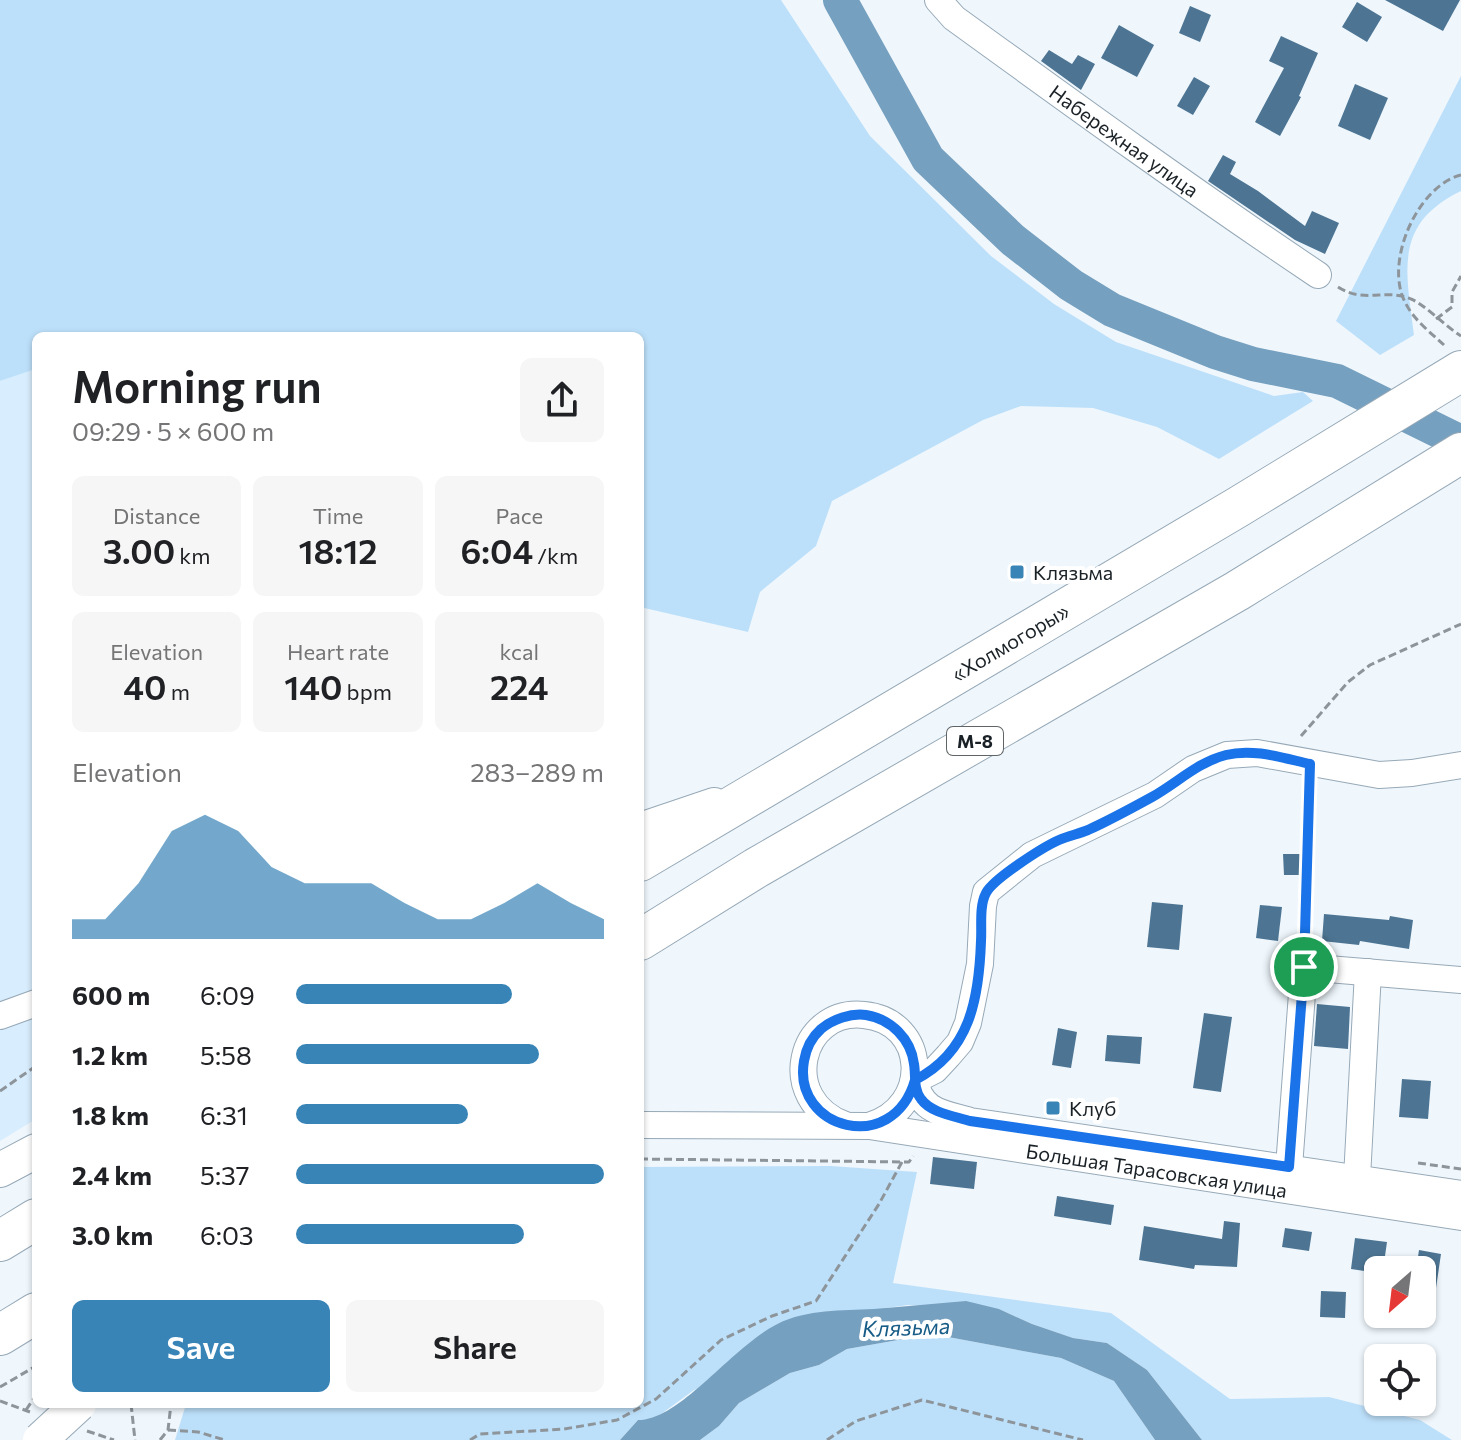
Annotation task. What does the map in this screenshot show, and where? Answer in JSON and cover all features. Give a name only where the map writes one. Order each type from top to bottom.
[{"type":"highway","name":"«Холмогоры»","points":[[644,859],[1238,507],[1454,360]]},
{"type":"highway","name":"М-8","points":[[644,938],[756,868],[1237,591],[1461,453]]},
{"type":"highway","points":[[0,1241],[32,1221]]},
{"type":"highway","points":[[0,1335],[32,1315]]},
{"type":"main road","points":[[644,829],[764,788]]},
{"type":"main road","points":[[644,956],[756,868]]},
{"type":"main road","points":[[0,1170],[32,1153]]},
{"type":"main road","points":[[33,1425],[70,1408]]},
{"type":"street","name":"Набережная улица","points":[[938,0],[954,18],[1094,120],[1318,275]]},
{"type":"street","points":[[915,1080],[935,1070],[960,1042],[964,1033],[980,964],[986,892],[1032,855],[1155,795],[1193,769],[1227,755],[1257,753],[1379,775],[1461,765]]},
{"type":"street","points":[[1289,1167],[1304,967],[1461,980]]},
{"type":"street","points":[[1357,1178],[1368,972]]},
{"type":"street","points":[[0,1016],[32,1004]]},
{"type":"street","points":[[644,1125],[860,1126],[880,1123],[899,1111],[907,1101],[915,1080],[911,1049],[888,1023],[864,1015],[832,1021],[818,1032],[806,1050],[802,1072],[809,1097],[822,1113],[860,1126]]},
{"type":"street","name":"Большая Тарасовская улица","points":[[915,1080],[921,1100],[934,1110],[970,1121],[1461,1194]]},
{"type":"street","name":"Большая Тарасовская улица","points":[[860,1126],[1461,1217]]},
{"type":"path","points":[[1454,360],[1406,305],[1402,296],[1401,250],[1414,215],[1436,187],[1461,175]]},
{"type":"path","points":[[1318,275],[1352,296],[1402,296],[1414,300],[1461,336]]},
{"type":"path","points":[[1436,319],[1452,307],[1452,292],[1461,276]]},
{"type":"path","points":[[1282,758],[1319,713],[1370,665],[1461,624]]},
{"type":"path","points":[[1304,967],[1310,764]]},
{"type":"path","points":[[0,1091],[32,1069]]},
{"type":"path","points":[[644,1159],[909,1162],[915,1153]]},
{"type":"path","points":[[644,1405],[656,1399],[721,1340],[772,1316],[816,1301],[879,1204],[902,1162]]},
{"type":"path","points":[[0,1387],[32,1368]]},
{"type":"path","points":[[827,1440],[856,1421],[922,1400],[1083,1440]]},
{"type":"path","points":[[131,1408],[135,1440]]},
{"type":"path","points":[[160,1440],[168,1430],[171,1408]]},
{"type":"path","points":[[470,1440],[480,1434],[564,1429],[617,1420],[639,1408]]},
{"type":"path","points":[[168,1430],[198,1432],[225,1440]]},
{"type":"shaded area","points":[[0,0],[781,0],[870,136],[991,256],[1054,304],[1116,342],[1274,396],[1303,392],[1313,401],[1219,459],[1157,427],[1093,408],[1021,406],[983,420],[832,501],[816,546],[760,592],[748,632],[644,608],[644,332],[32,332],[32,370],[0,381]]},
{"type":"shaded area","points":[[1461,76],[1461,191],[1439,204],[1424,218],[1414,234],[1407,270],[1414,335],[1380,355],[1336,321]]},
{"type":"shaded area","points":[[32,370],[32,1121],[0,1141],[0,381]]},
{"type":"shaded area","points":[[831,1166],[917,1172],[893,1283],[1111,1313],[1230,1399],[1329,1397],[1364,1406],[1364,1416],[1404,1416],[1420,1420],[1452,1440],[1202,1440],[1147,1370],[1107,1343],[1073,1338],[999,1309],[908,1305],[886,1308],[694,1390],[653,1420],[638,1420],[620,1440],[175,1440],[185,1408],[644,1408],[644,1167]]},
{"type":"shaded area","points":[[932,1334],[1061,1358],[1114,1381],[1155,1440],[700,1440],[719,1426],[739,1403],[790,1373],[819,1365],[847,1349]]},
{"type":"water","points":[[966,1301],[999,1309],[1073,1338],[1107,1343],[1147,1370],[1202,1440],[1155,1440],[1114,1381],[1061,1358],[932,1334],[847,1349],[819,1365],[790,1373],[739,1403],[719,1426],[700,1440],[620,1440],[638,1420],[674,1407],[750,1342],[789,1319],[825,1311]]},
{"type":"building","points":[[1385,0],[1460,0],[1443,31]]},
{"type":"building","points":[[1357,2],[1382,17],[1367,42],[1342,27]]},
{"type":"building","points":[[1190,6],[1211,15],[1200,42],[1179,33]]},
{"type":"building","points":[[1119,25],[1154,45],[1137,77],[1101,58]]},
{"type":"building","points":[[1281,36],[1318,53],[1301,97],[1280,136],[1255,122],[1284,68],[1269,61]]},
{"type":"building","points":[[1049,50],[1072,64],[1078,55],[1095,64],[1081,90],[1041,61]]},
{"type":"building","points":[[1194,77],[1210,86],[1193,115],[1177,106]]},
{"type":"building","points":[[1355,84],[1388,98],[1370,140],[1338,126]]},
{"type":"building","points":[[1223,155],[1236,162],[1230,174],[1305,226],[1312,211],[1339,223],[1325,254],[1295,240],[1208,181]]},
{"type":"building","points":[[1283,854],[1303,854],[1303,875],[1284,875]]},
{"type":"building","points":[[1152,902],[1183,905],[1179,950],[1147,947]]},
{"type":"building","points":[[1260,905],[1282,907],[1278,941],[1256,938]]},
{"type":"building","points":[[1324,914],[1389,920],[1390,916],[1413,920],[1409,949],[1360,941],[1359,945],[1322,941]]},
{"type":"building","points":[[1317,1004],[1350,1007],[1348,1049],[1314,1046]]},
{"type":"building","points":[[1204,1013],[1232,1017],[1221,1092],[1193,1088]]},
{"type":"building","points":[[1058,1028],[1077,1032],[1071,1068],[1052,1065]]},
{"type":"building","points":[[1107,1035],[1142,1037],[1140,1064],[1105,1061]]},
{"type":"building","points":[[1402,1079],[1431,1081],[1428,1119],[1399,1117]]},
{"type":"building","points":[[933,1157],[977,1162],[974,1189],[930,1184]]},
{"type":"building","points":[[1057,1196],[1114,1205],[1111,1225],[1054,1216]]},
{"type":"building","points":[[1224,1221],[1240,1223],[1237,1267],[1195,1265],[1194,1269],[1139,1260],[1144,1226],[1222,1239]]},
{"type":"building","points":[[1285,1228],[1312,1232],[1309,1251],[1282,1247]]},
{"type":"building","points":[[1355,1238],[1387,1242],[1385,1256],[1364,1256],[1364,1271],[1351,1269]]},
{"type":"building","points":[[1419,1250],[1441,1254],[1436,1288],[1436,1256],[1418,1256]]},
{"type":"building","points":[[1321,1291],[1346,1292],[1345,1318],[1320,1317]]},
{"type":"waterway","name":"Клязьма","points":[[840,0],[928,159],[1013,240],[1071,285],[1112,310],[1215,352],[1253,364],[1337,381],[1461,442]]},
{"type":"place","name":"Клязьма","points":[[1017,572]]},
{"type":"place","name":"Клуб","points":[[1053,1108]]},
{"type":"route","points":[[1304,967],[1289,1167],[970,1121],[934,1110],[921,1100],[917,1091],[915,1080],[914,1065],[911,1049],[900,1033],[876,1017],[854,1015],[832,1021],[818,1032],[806,1050],[802,1072],[809,1097],[822,1113],[835,1121],[850,1126],[869,1126],[899,1111],[907,1101],[915,1080],[935,1070],[960,1042],[968,1023],[980,964],[986,892],[1032,855],[1058,840],[1087,830],[1155,795],[1193,769],[1227,755],[1257,753],[1310,764],[1304,967]]}]
